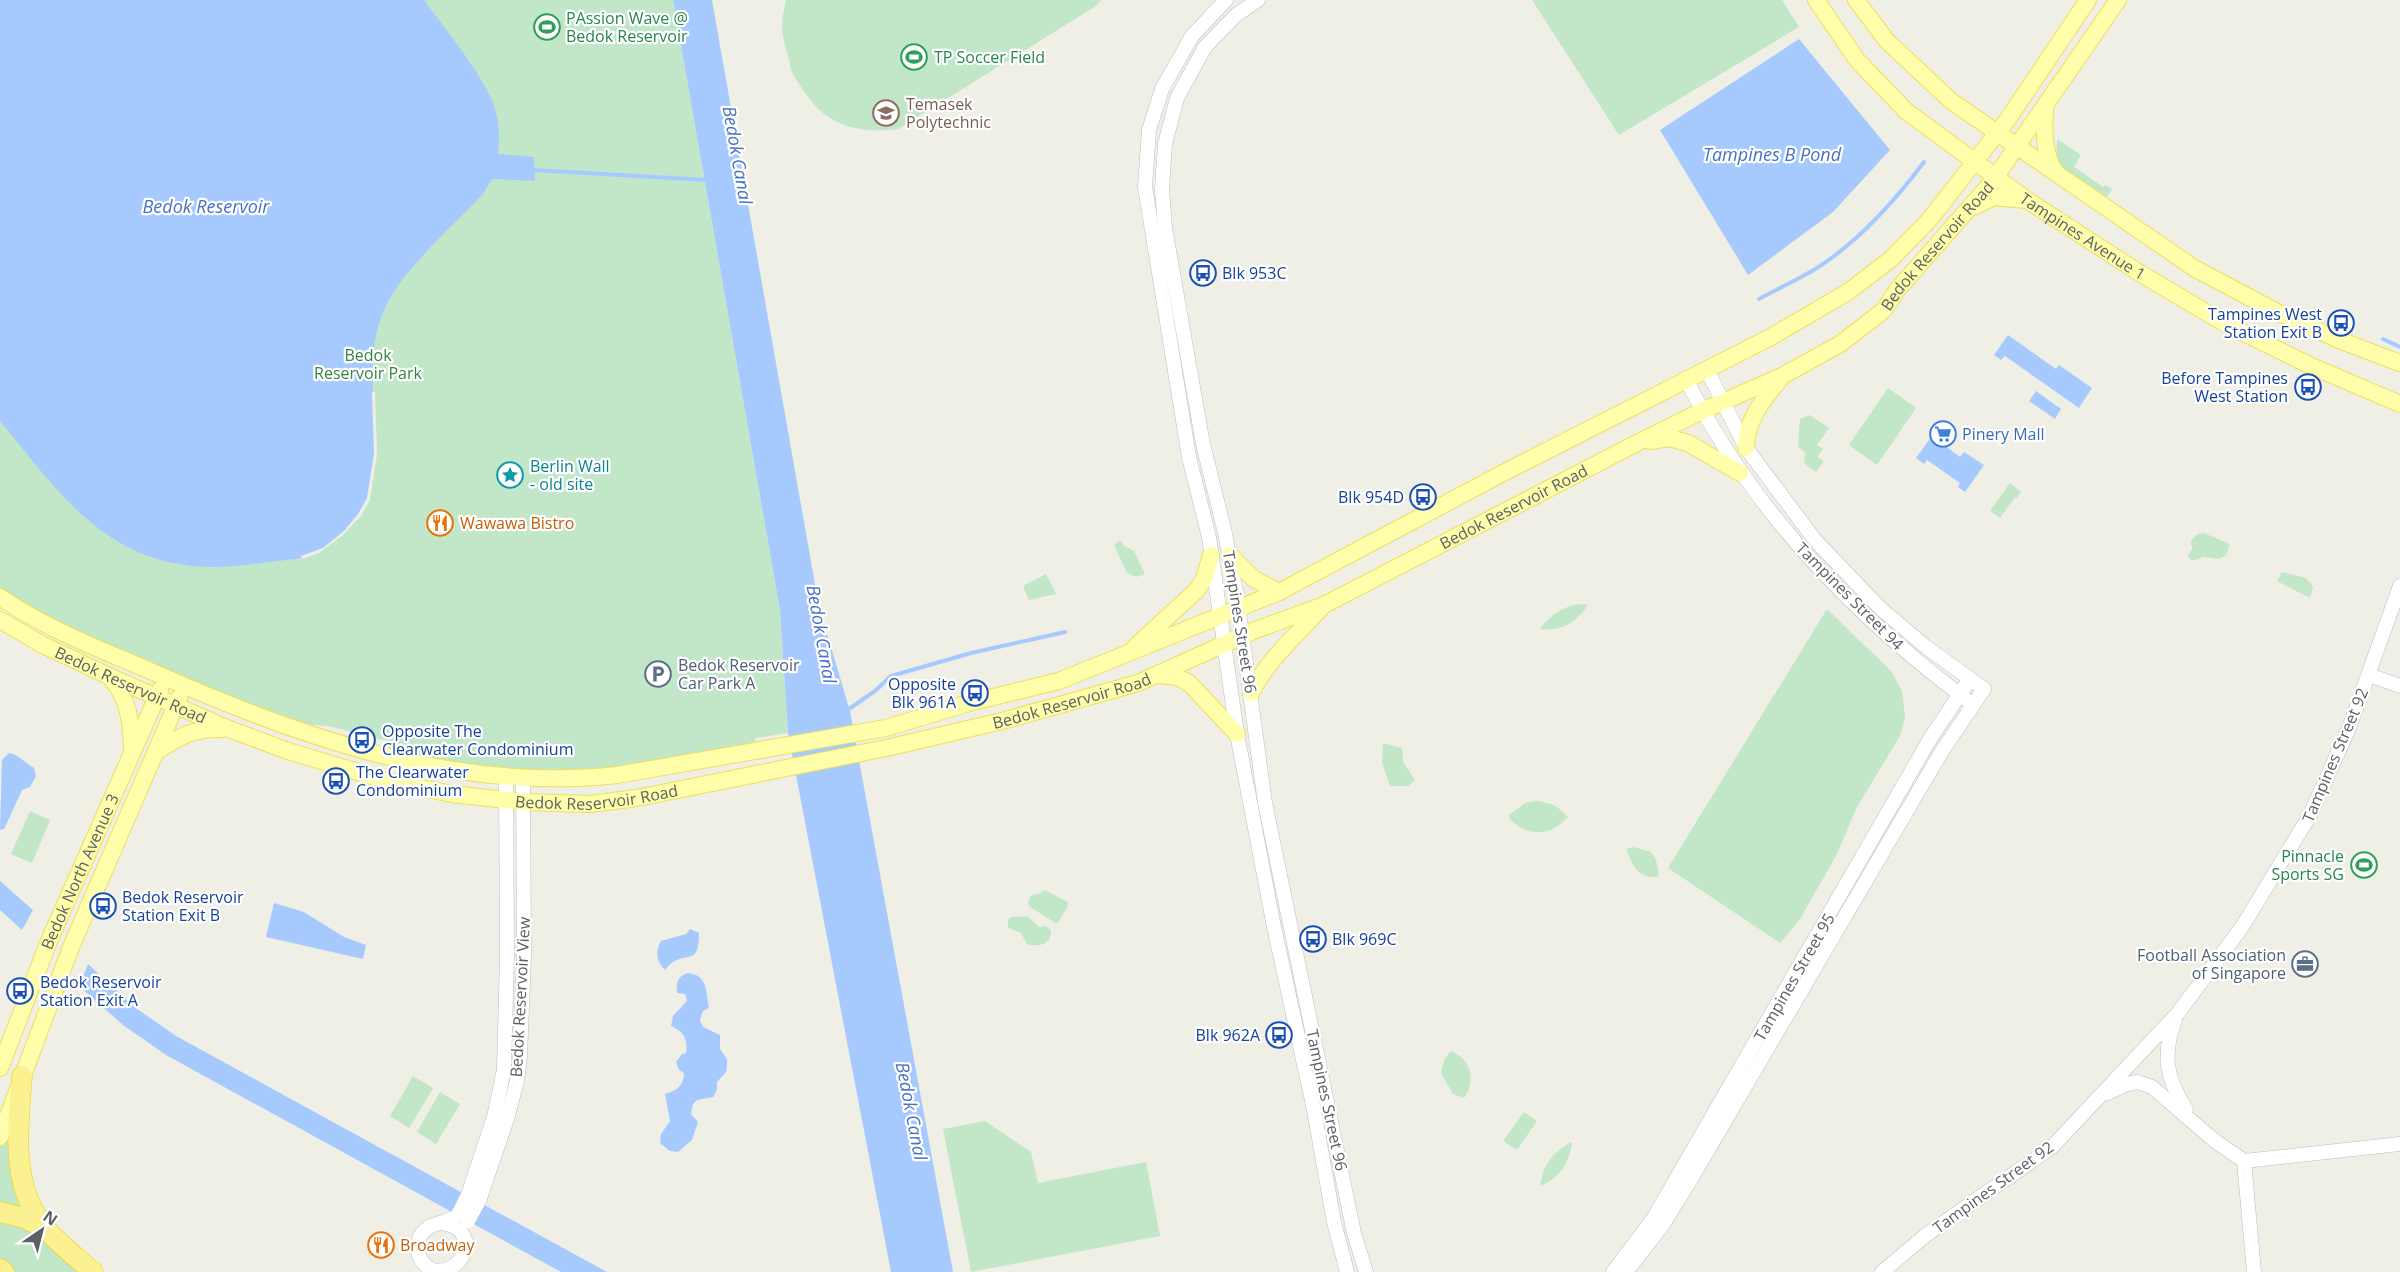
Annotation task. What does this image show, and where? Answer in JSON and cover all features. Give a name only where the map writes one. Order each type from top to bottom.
[{"type":"highway","points":[[22,1076],[19,1117],[20,1171],[28,1200],[45,1228],[93,1272]]},
{"type":"highway","points":[[0,1212],[24,1218],[45,1228]]},
{"type":"highway","points":[[0,1269],[4,1272]]},
{"type":"main road","name":"Tampines Avenue 1","points":[[1816,0],[1857,60],[1906,111],[2027,200],[2146,277],[2224,323],[2309,365],[2400,404]]},
{"type":"main road","name":"Tampines Avenue 1","points":[[1856,0],[1887,41],[1951,101],[2194,267],[2237,292],[2339,340],[2400,363]]},
{"type":"main road","name":"Bedok Reservoir Road","points":[[0,597],[60,633],[254,716],[350,747],[454,770],[515,777],[579,780],[886,728],[969,703],[1059,681],[1279,592],[1707,370],[1829,303],[1874,273],[1930,219],[1998,133],[2088,0]]},
{"type":"main road","name":"Bedok Reservoir Road","points":[[0,620],[43,645],[156,698],[288,752],[391,782],[452,794],[523,802],[590,804],[637,798],[891,747],[1006,720],[1160,675],[1223,645],[1324,605],[1636,442],[1782,376],[1840,344],[1882,311],[1898,289],[1970,208],[1995,177],[2118,0]]},
{"type":"main road","points":[[2046,105],[2043,135],[2048,161],[2056,173]]},
{"type":"main road","points":[[1970,208],[1994,197],[2027,200]]},
{"type":"main road","points":[[1746,448],[1746,434],[1752,418],[1782,376]]},
{"type":"main road","points":[[1636,442],[1669,438],[1688,443],[1740,473]]},
{"type":"main road","points":[[1128,653],[1197,590],[1204,579],[1211,555]]},
{"type":"main road","points":[[1230,555],[1254,579],[1279,592]]},
{"type":"main road","points":[[1251,693],[1269,664],[1324,605]]},
{"type":"main road","points":[[1160,675],[1178,677],[1190,684],[1237,734]]},
{"type":"main road","points":[[111,677],[122,691],[128,708],[131,722],[132,756]]},
{"type":"main road","name":"Bedok North Avenue 3","points":[[0,1068],[49,941],[165,678]]},
{"type":"main road","name":"Bedok North Avenue 3","points":[[0,1137],[71,947],[184,686]]},
{"type":"main road","points":[[157,751],[186,733],[205,729],[229,729]]},
{"type":"street","name":"Tampines Street 96","points":[[1226,0],[1192,36],[1162,89],[1149,130],[1145,187],[1189,457],[1209,537],[1237,734],[1313,1105],[1334,1222],[1347,1272]]},
{"type":"street","name":"Tampines Street 96","points":[[1258,0],[1236,15],[1205,47],[1177,98],[1165,144],[1162,189],[1165,228],[1203,444],[1230,555],[1265,803],[1354,1233],[1366,1272]]},
{"type":"street","name":"Tampines Street 94","points":[[1707,370],[1746,448],[1815,540],[1880,608],[1926,647],[1984,689]]},
{"type":"street","name":"Tampines Street 94","points":[[1686,379],[1702,411],[1740,473],[1806,556],[1875,625],[1974,705]]},
{"type":"street","name":"Tampines Street 92","points":[[1882,1272],[1926,1235],[2052,1147],[2178,1012],[2242,927],[2299,836],[2345,737],[2400,586]]},
{"type":"street","name":"Tampines Street 92","points":[[2369,675],[2400,686]]},
{"type":"street","name":"Tampines Street 95","points":[[1613,1272],[1653,1219],[1930,739],[1970,679]]},
{"type":"street","name":"Tampines Street 95","points":[[1626,1272],[1662,1226],[1691,1179],[1942,751],[1984,689]]},
{"type":"street","name":"Bedok Reservoir View","points":[[474,1198],[504,1070],[507,956],[506,801],[515,777]]},
{"type":"street","name":"Bedok Reservoir View","points":[[463,1218],[426,1229],[418,1241],[419,1255],[427,1267],[439,1272],[455,1268],[464,1258],[466,1242],[463,1218],[501,1138],[519,1073],[524,956],[523,802],[515,777]]},
{"type":"street","name":"Tampines Street 92","points":[[2178,1012],[2167,1045],[2168,1071],[2176,1094],[2194,1121]]},
{"type":"street","name":"Tampines Street 92","points":[[2100,1097],[2127,1084],[2138,1082],[2152,1087],[2215,1141],[2244,1161]]},
{"type":"street","points":[[2254,1272],[2244,1161],[2400,1144]]},
{"type":"street","points":[[442,1223],[456,1228],[466,1242]]},
{"type":"green space","name":"Bedok Reservoir Park","points":[[0,0],[673,0],[780,610],[788,733],[755,738],[756,747],[616,771],[526,773],[409,757],[388,741],[328,726],[291,723],[61,627],[0,590]]},
{"type":"green space","points":[[786,0],[1101,0],[1096,6],[898,129],[868,130],[831,119],[811,101],[795,78],[782,30]]},
{"type":"green space","points":[[1532,0],[1782,0],[1799,27],[1619,135]]},
{"type":"green space","points":[[2057,139],[2081,155],[2074,167],[2103,187],[2105,185],[2112,189],[2107,197],[2056,163]]},
{"type":"green space","points":[[1888,388],[1916,408],[1877,465],[1849,445]]},
{"type":"green space","points":[[1809,415],[1829,428],[1817,445],[1823,449],[1817,457],[1824,461],[1816,472],[1804,463],[1805,452],[1798,447],[1800,419]]},
{"type":"green space","points":[[2010,483],[2021,492],[2000,518],[1990,511]]},
{"type":"green space","points":[[2204,533],[2230,544],[2226,555],[2219,559],[2204,557],[2191,561],[2188,555],[2192,549],[2191,540],[2198,534]]},
{"type":"green space","points":[[1120,540],[1124,546],[1134,551],[1145,574],[1136,577],[1127,573],[1114,545]]},
{"type":"green space","points":[[2282,572],[2306,578],[2313,587],[2310,598],[2277,581]]},
{"type":"green space","points":[[1046,574],[1056,594],[1029,600],[1023,586]]},
{"type":"green space","points":[[1579,604],[1588,605],[1574,621],[1555,629],[1540,629],[1557,612]]},
{"type":"green space","points":[[1827,609],[1891,671],[1902,691],[1905,717],[1900,736],[1856,809],[1837,854],[1800,919],[1780,943],[1668,868]]},
{"type":"green space","points":[[1383,743],[1402,748],[1403,762],[1415,780],[1408,786],[1390,786],[1382,763]]},
{"type":"green space","points":[[1535,801],[1553,805],[1568,817],[1554,828],[1539,832],[1524,829],[1510,819],[1509,815],[1525,803]]},
{"type":"green space","points":[[30,811],[50,820],[32,863],[11,854]]},
{"type":"green space","points":[[1634,847],[1651,852],[1656,860],[1659,875],[1657,877],[1644,875],[1636,869],[1626,849]]},
{"type":"green space","points":[[1045,890],[1068,902],[1057,924],[1030,907],[1028,903],[1031,895]]},
{"type":"green space","points":[[1027,916],[1039,927],[1045,926],[1051,930],[1047,942],[1040,945],[1027,944],[1021,933],[1008,928],[1008,920],[1011,917]]},
{"type":"green space","points":[[1451,1051],[1464,1060],[1470,1072],[1470,1085],[1464,1098],[1453,1094],[1441,1073],[1444,1060]]},
{"type":"green space","points":[[413,1076],[433,1088],[409,1128],[390,1116]]},
{"type":"green space","points":[[21,1080],[29,1203],[93,1272],[5,1272],[0,1268],[0,1138]]},
{"type":"green space","points":[[440,1092],[460,1104],[436,1144],[417,1132]]},
{"type":"green space","points":[[1524,1112],[1537,1121],[1517,1150],[1503,1141]]},
{"type":"green space","points":[[985,1121],[1031,1152],[1038,1183],[1146,1162],[1160,1236],[971,1272],[943,1129]]},
{"type":"green space","points":[[1572,1142],[1569,1156],[1562,1169],[1553,1179],[1540,1186],[1550,1159]]},
{"type":"water","name":"Bedok Reservoir","points":[[0,0],[424,0],[469,61],[492,100],[498,127],[498,154],[534,157],[535,181],[492,179],[483,194],[413,267],[390,299],[376,334],[373,373],[375,454],[369,497],[363,510],[352,524],[320,550],[297,559],[224,567],[177,564],[144,555],[116,540],[90,522],[44,475],[0,421]]},
{"type":"water","name":"Bedok Canal","points":[[673,0],[712,0],[819,607],[850,711],[953,1272],[891,1272],[788,733],[780,610]]},
{"type":"water","name":"Tampines B Pond","points":[[1799,39],[1890,150],[1833,212],[1748,275],[1660,130]]},
{"type":"water","points":[[2008,335],[2056,369],[2059,365],[2092,388],[2079,408],[2005,356],[2001,360],[1994,355]]},
{"type":"water","points":[[2036,391],[2061,409],[2055,419],[2029,401]]},
{"type":"water","points":[[1932,436],[1960,457],[1964,452],[1984,465],[1965,492],[1958,487],[1960,483],[1927,460],[1924,464],[1916,458]]},
{"type":"water","points":[[9,753],[16,755],[34,768],[36,776],[30,787],[22,790],[4,829],[0,830],[2,760]]},
{"type":"water","points":[[0,881],[33,910],[22,930],[0,910]]},
{"type":"water","points":[[274,903],[304,912],[344,937],[366,945],[363,959],[266,937]]},
{"type":"water","points":[[690,929],[699,933],[696,951],[693,955],[678,959],[665,970],[657,956],[661,941],[686,934]]},
{"type":"water","points":[[88,964],[133,1006],[176,1036],[607,1272],[561,1272],[166,1055],[123,1025],[79,986]]},
{"type":"water","points":[[688,973],[695,974],[705,985],[709,1008],[703,1011],[700,1020],[703,1027],[720,1035],[720,1049],[727,1059],[727,1066],[726,1072],[717,1082],[717,1090],[713,1097],[697,1100],[693,1104],[691,1114],[698,1122],[692,1140],[678,1152],[670,1151],[660,1143],[661,1134],[670,1121],[665,1094],[679,1087],[684,1078],[684,1073],[679,1070],[676,1062],[682,1054],[686,1053],[686,1040],[679,1030],[671,1026],[673,1016],[687,1001],[685,994],[677,993],[677,986],[678,980]]},
{"type":"pier","points":[[372,392],[375,392],[377,454],[370,500],[361,516],[342,536],[319,553],[302,559],[301,556],[323,548],[344,531],[367,498],[374,453]]},
{"type":"waterway","points":[[1759,299],[1812,271],[1844,248],[1874,221],[1924,162]]},
{"type":"waterway","points":[[534,170],[707,180]]},
{"type":"waterway","points":[[2383,339],[2400,347]]},
{"type":"waterway","points":[[846,711],[875,691],[891,676],[971,653],[1065,632]]},
{"type":"place","name":"PAssion Wave @ Bedok Reservoir","points":[[547,27]]},
{"type":"place","name":"TP Soccer Field","points":[[914,57]]},
{"type":"place","name":"Temasek Polytechnic","points":[[886,113]]},
{"type":"place","name":"Blk 953C","points":[[1203,273]]},
{"type":"place","name":"Tampines West Station Exit B","points":[[2341,323]]},
{"type":"place","name":"Before Tampines West Station","points":[[2308,387]]},
{"type":"place","name":"Pinery Mall","points":[[1943,434]]},
{"type":"place","name":"Berlin Wall - old site","points":[[510,475]]},
{"type":"place","name":"Blk 954D","points":[[1423,497]]},
{"type":"place","name":"Wawawa Bistro","points":[[440,523]]},
{"type":"place","name":"Bedok Reservoir Car Park A","points":[[658,674]]},
{"type":"place","name":"Opposite Blk 961A","points":[[975,693]]},
{"type":"place","name":"Opposite The Clearwater Condominium","points":[[362,740]]},
{"type":"place","name":"The Clearwater Condominium","points":[[336,781]]},
{"type":"place","name":"Pinnacle Sports SG","points":[[2364,865]]},
{"type":"place","name":"Bedok Reservoir Station Exit B","points":[[103,906]]},
{"type":"place","name":"Blk 969C","points":[[1313,939]]},
{"type":"place","name":"Football Association of Singapore","points":[[2305,964]]},
{"type":"place","name":"Bedok Reservoir Station Exit A","points":[[20,991]]},
{"type":"place","name":"Blk 962A","points":[[1279,1035]]},
{"type":"place","name":"Broadway","points":[[381,1245]]}]
